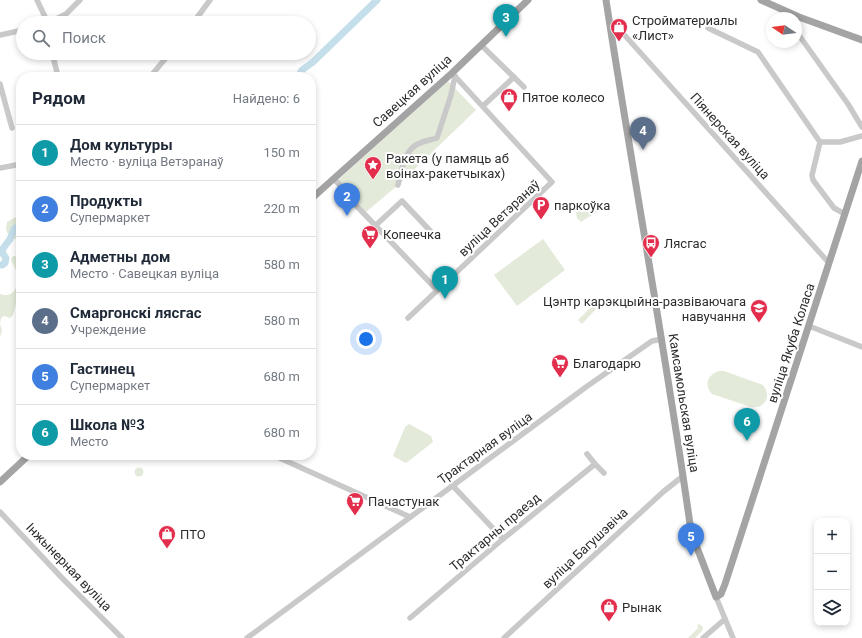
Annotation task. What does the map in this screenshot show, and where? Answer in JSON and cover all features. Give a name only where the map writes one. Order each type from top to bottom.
[{"type":"main road","name":"Савецкая вуліца","points":[[316,194],[453,74],[528,0]]},
{"type":"main road","name":"Камсамольская вуліца","points":[[606,0],[624,118],[662,339],[692,534],[716,597]]},
{"type":"main road","points":[[762,0],[783,11],[862,40]]},
{"type":"main road","name":"вуліца Якуба Коласа","points":[[716,597],[721,594],[723,589],[862,161]]},
{"type":"main road","points":[[0,482],[24,460]]},
{"type":"street","points":[[37,0],[45,16]]},
{"type":"street","points":[[62,16],[80,0]]},
{"type":"street","points":[[198,16],[210,0]]},
{"type":"street","points":[[708,28],[758,52],[820,142],[812,175],[813,180],[834,208],[845,214]]},
{"type":"street","name":"Піянерская вуліца","points":[[611,31],[620,30],[829,263]]},
{"type":"street","points":[[0,35],[16,32]]},
{"type":"street","points":[[802,39],[848,104],[862,127]]},
{"type":"street","points":[[481,45],[524,87]]},
{"type":"street","points":[[54,60],[57,72]]},
{"type":"street","points":[[154,72],[164,60]]},
{"type":"street","points":[[453,74],[483,106],[514,77]]},
{"type":"street","points":[[398,185],[410,150],[416,144],[438,138],[446,113],[453,74]]},
{"type":"street","points":[[0,84],[12,128]]},
{"type":"street","name":"вуліца Ветэранаў","points":[[408,318],[552,182],[483,106]]},
{"type":"street","points":[[820,142],[840,142],[862,136]]},
{"type":"street","points":[[0,168],[16,165]]},
{"type":"street","points":[[333,179],[338,183],[350,199],[437,290]]},
{"type":"street","points":[[376,225],[402,201],[437,238]]},
{"type":"street","points":[[809,326],[862,347]]},
{"type":"street","name":"Трактарная вуліца","points":[[247,638],[410,516],[599,378],[652,341],[662,339]]},
{"type":"street","points":[[587,454],[594,464],[604,473]]},
{"type":"street","points":[[284,460],[410,516]]},
{"type":"street","name":"Трактарны праезд","points":[[410,618],[503,538],[594,464]]},
{"type":"street","name":"вуліца Багушэвіча","points":[[504,638],[662,492],[683,476]]},
{"type":"street","points":[[452,486],[503,538]]},
{"type":"street","name":"Інжынерная вуліца","points":[[0,512],[63,579],[122,638]]},
{"type":"street","name":"Камсамольская вуліца","points":[[716,597],[733,638]]},
{"type":"street","points":[[703,638],[725,619]]},
{"type":"green space","points":[[448,81],[476,110],[398,185],[366,212],[338,180]]},
{"type":"green space","points":[[585,204],[594,206],[598,212],[581,222],[577,218],[576,212]]},
{"type":"green space","points":[[16,217],[16,240],[8,234],[6,230],[7,222]]},
{"type":"green space","points":[[543,239],[565,270],[517,306],[494,275]]},
{"type":"green space","points":[[13,256],[16,256],[16,271],[11,259]]},
{"type":"green space","points":[[16,285],[16,304],[13,315],[10,318],[4,316],[1,318],[0,324],[0,294],[10,294],[15,289]]},
{"type":"green space","points":[[595,303],[597,308],[582,324],[578,320]]},
{"type":"green space","points":[[0,324],[2,330],[0,338]]},
{"type":"green space","points":[[719,371],[724,371],[763,385],[767,393],[766,401],[760,406],[751,407],[712,394],[708,387],[708,381],[712,375]]},
{"type":"green space","points":[[409,424],[431,436],[433,442],[406,463],[393,456],[405,427]]},
{"type":"green space","points":[[139,467],[144,472],[139,477],[134,472]]},
{"type":"green space","points":[[698,624],[703,627],[702,631],[695,638],[688,638],[698,628]]},
{"type":"waterway","points":[[316,59],[377,0]]},
{"type":"waterway","points":[[301,72],[315,60]]},
{"type":"waterway","points":[[0,265],[5,263],[6,258],[2,250],[16,228]]},
{"type":"place","name":"Адметны дом","points":[[506,37]]},
{"type":"place","name":"Стройматериалы «Лист»","points":[[619,42]]},
{"type":"place","name":"Пятое колесо","points":[[509,112]]},
{"type":"place","name":"Смаргонскі лясгас","points":[[643,150]]},
{"type":"place","name":"Ракета (у памяць аб воінах-ракетчыках)","points":[[373,180]]},
{"type":"place","name":"Продукты","points":[[347,216]]},
{"type":"place","name":"паркоўка","points":[[541,220]]},
{"type":"place","name":"Копеечка","points":[[370,249]]},
{"type":"place","name":"Лясгас","points":[[651,258]]},
{"type":"place","name":"Дом культуры","points":[[445,299]]},
{"type":"place","name":"Цэнтр карэкцыйна-развіваючага навучання","points":[[759,323]]},
{"type":"place","name":"Благодарю","points":[[560,378]]},
{"type":"place","name":"Школа №3","points":[[747,441]]},
{"type":"place","name":"Пачастунак","points":[[355,516]]},
{"type":"place","name":"ПТО","points":[[167,549]]},
{"type":"place","name":"Гастинец","points":[[691,556]]},
{"type":"place","name":"Рынак","points":[[609,622]]}]
